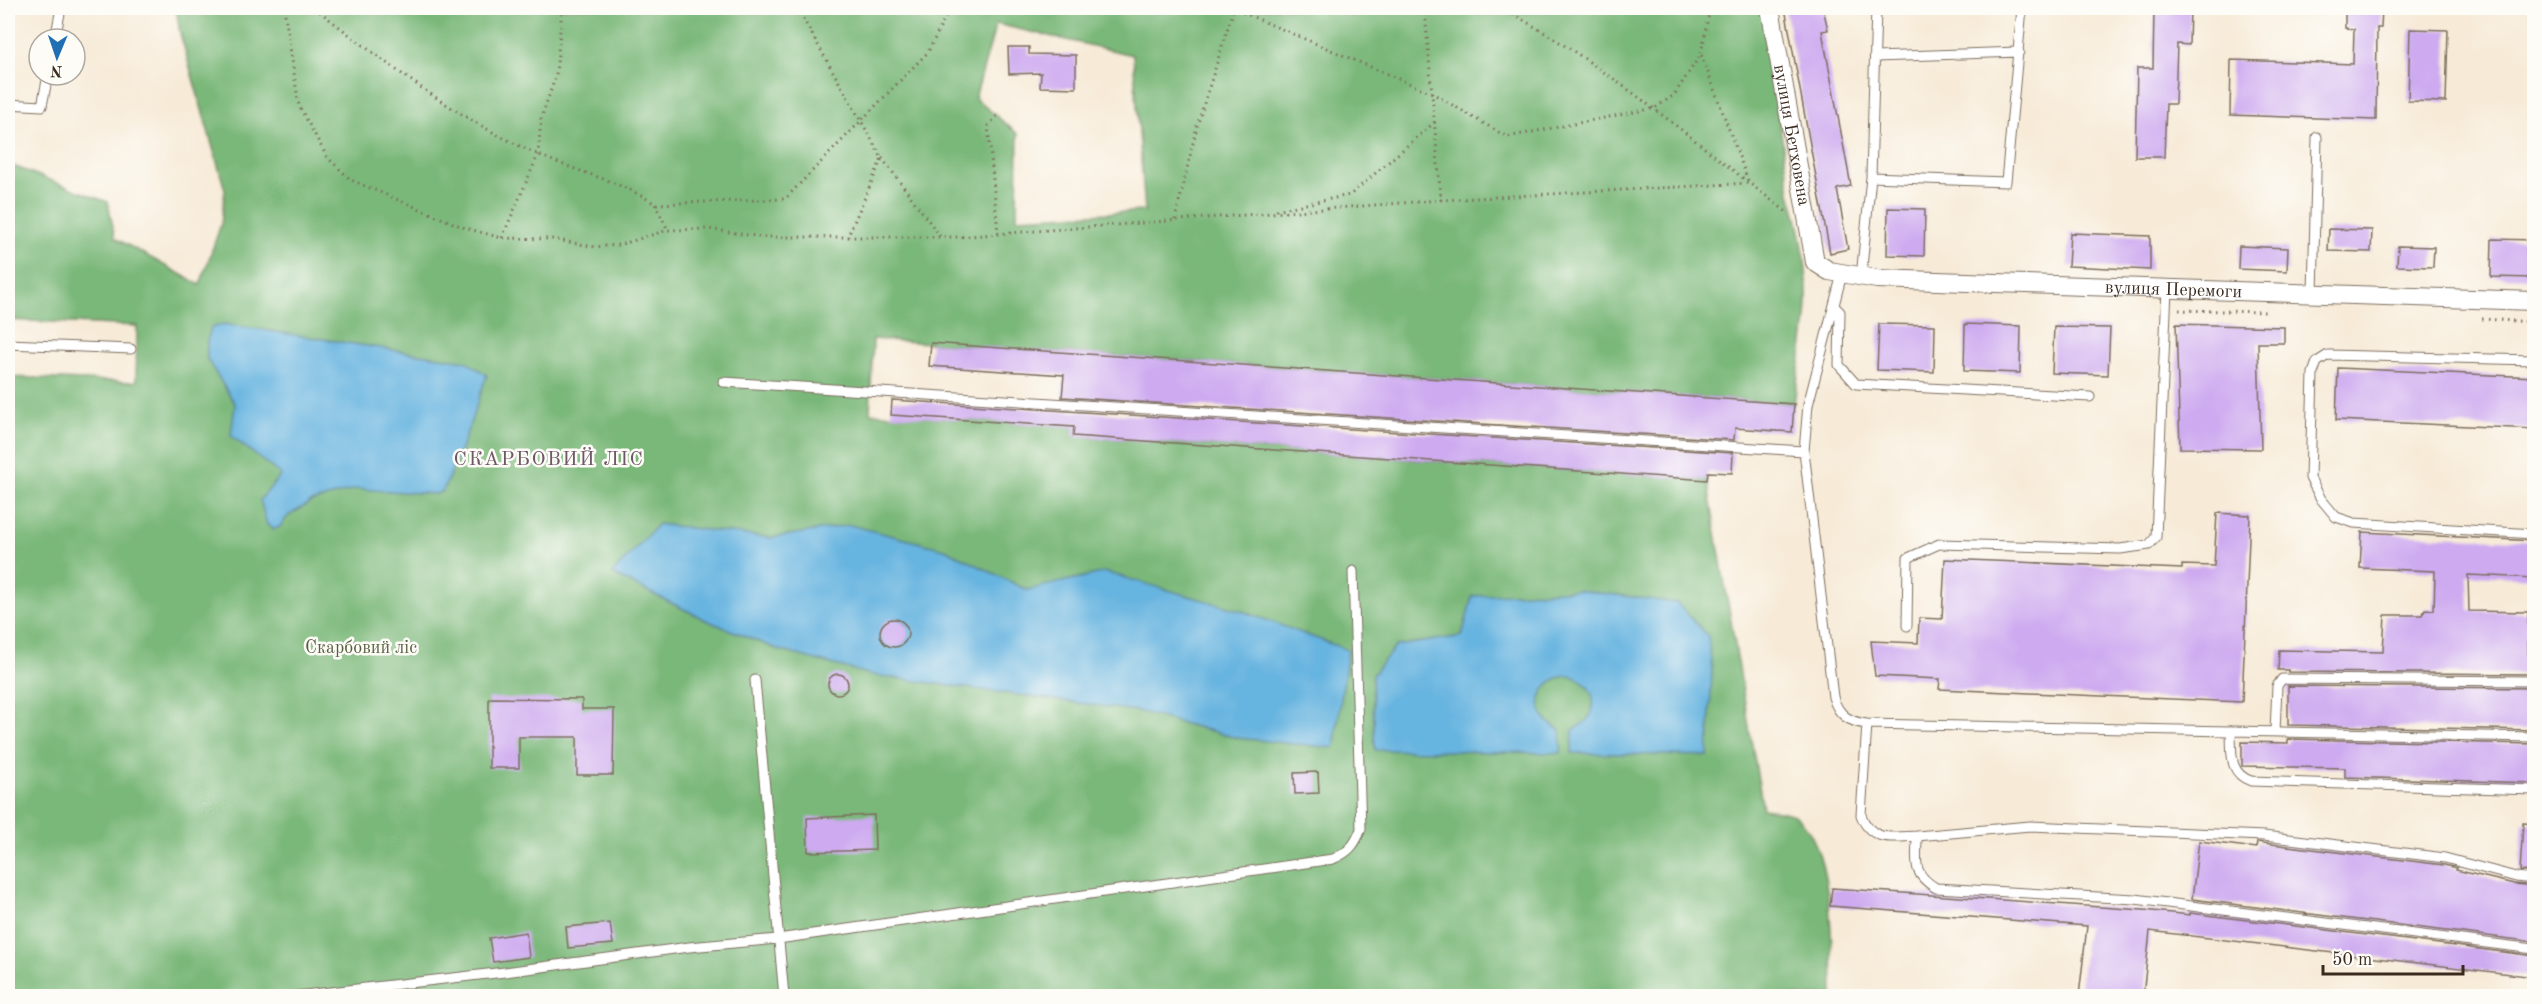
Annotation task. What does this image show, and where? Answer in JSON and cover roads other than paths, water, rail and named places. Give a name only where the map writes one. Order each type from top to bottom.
[{"type":"street","name":"вулиця Бетховена","points":[[1770,8],[1815,262]]},
{"type":"street","name":"вулиця Перемоги","points":[[1815,262],[1829,271],[1861,277],[2535,301]]},
{"type":"lane","points":[[57,27],[61,8]]},
{"type":"lane","points":[[1861,277],[1871,177],[1876,8]]},
{"type":"lane","points":[[1871,177],[2006,182],[2022,8]]},
{"type":"lane","points":[[1875,57],[2019,52]]},
{"type":"lane","points":[[8,104],[42,106],[46,87]]},
{"type":"lane","points":[[2313,293],[2317,137]]},
{"type":"lane","points":[[1842,274],[1808,405],[1804,470],[1833,697],[1836,709],[1844,717],[1867,724],[2535,737]]},
{"type":"lane","points":[[1907,626],[1908,558],[1938,544],[2120,549],[2149,545],[2156,537],[2167,289]]},
{"type":"lane","points":[[1834,306],[1840,312],[1839,365],[1856,384],[2090,397]]},
{"type":"lane","points":[[8,344],[131,349]]},
{"type":"lane","points":[[2535,360],[2328,355],[2317,362],[2313,373],[2310,478],[2321,499],[2336,516],[2354,523],[2535,534]]},
{"type":"lane","points":[[723,382],[1804,451]]},
{"type":"lane","points":[[296,996],[505,972],[689,947],[778,939],[1333,859],[1347,853],[1356,842],[1361,829],[1353,571]]},
{"type":"lane","points":[[2275,732],[2277,686],[2282,679],[2535,681]]},
{"type":"lane","points":[[755,680],[784,996]]},
{"type":"lane","points":[[1867,724],[1861,815],[1865,825],[1872,833],[1886,837],[2030,826],[2264,836],[2445,858],[2516,877],[2535,879]]},
{"type":"lane","points":[[2231,731],[2233,766],[2242,778],[2251,782],[2535,790]]},
{"type":"lane","points":[[1917,836],[1917,866],[1922,880],[1936,888],[2135,899],[2535,949]]},
{"type":"water","points":[[224,324],[466,361],[487,375],[461,450],[443,491],[436,494],[356,489],[311,502],[288,516],[280,527],[274,529],[267,525],[260,500],[281,475],[231,436],[235,404],[207,359],[207,341],[211,328]]},
{"type":"water","points":[[658,524],[771,538],[850,525],[945,549],[1027,590],[1105,572],[1242,611],[1348,650],[1334,748],[1237,738],[1137,711],[872,675],[779,650],[708,621],[612,574]],"holes":[[[894,619],[905,623],[908,633],[904,643],[893,646],[885,642],[881,633],[884,624]]]},
{"type":"water","points":[[1578,590],[1677,603],[1708,636],[1712,670],[1708,756],[1572,753],[1573,730],[1589,718],[1593,700],[1585,684],[1574,677],[1563,676],[1552,681],[1544,689],[1540,699],[1541,710],[1547,721],[1561,730],[1561,753],[1375,750],[1372,675],[1396,646],[1462,636],[1472,596]]},
{"type":"district","name":"СКАРБОВИЙ ЛІС","points":[[549,458]]},
{"type":"park label","name":"Скарбовий ліс","points":[[361,647]]}]
